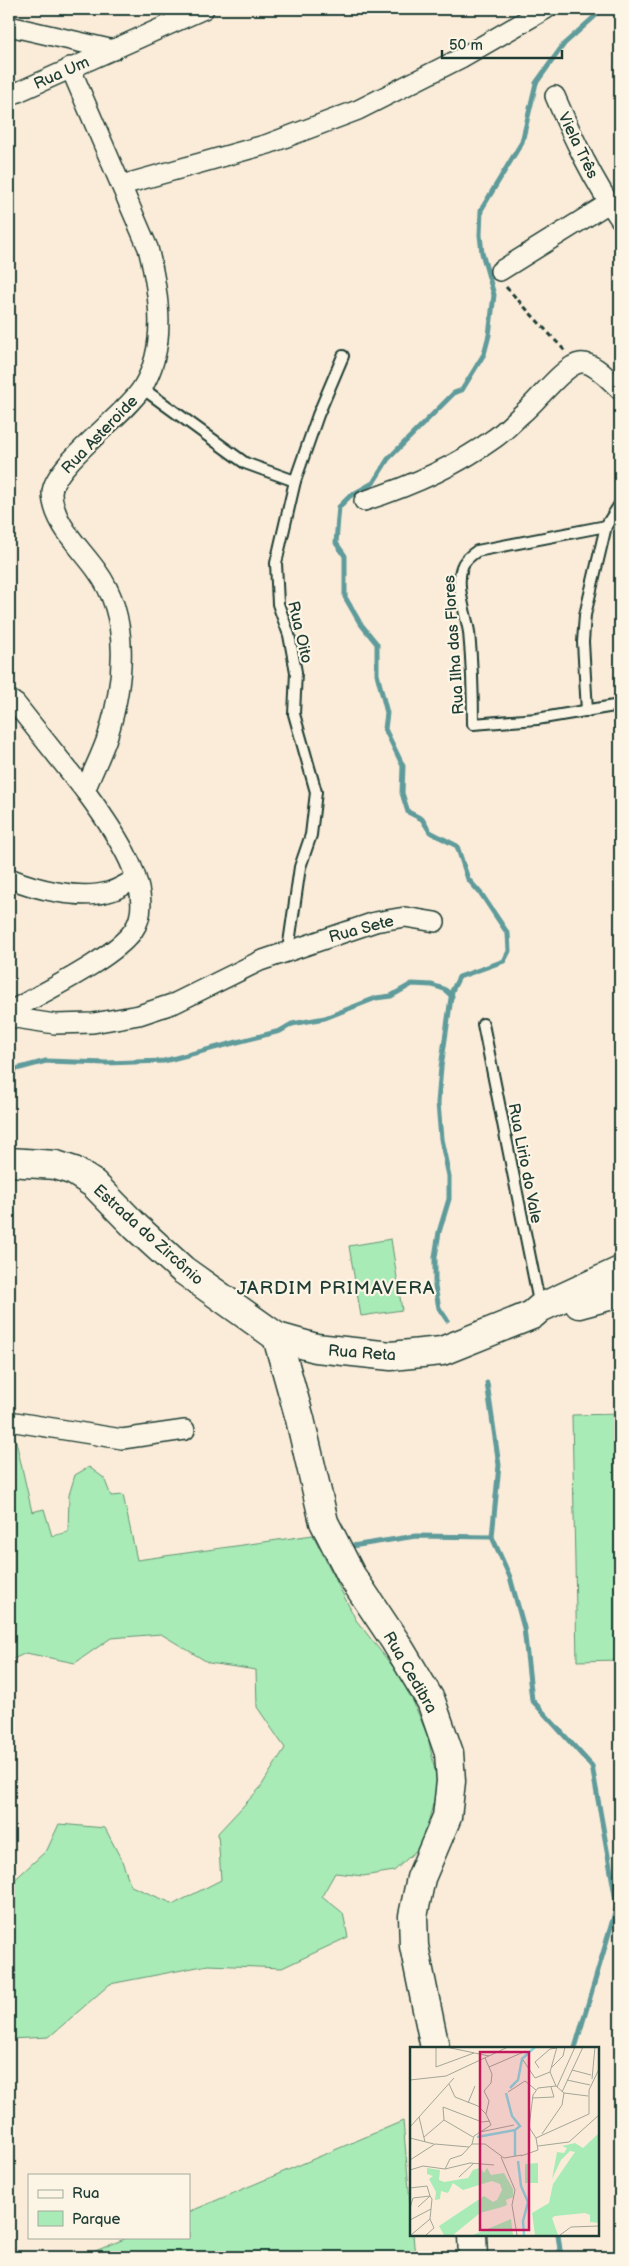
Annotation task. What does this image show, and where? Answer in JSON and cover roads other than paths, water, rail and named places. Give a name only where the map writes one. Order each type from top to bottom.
[{"type":"street","name":"Rua Um","points":[[9,96],[70,67],[114,50],[204,9]]},
{"type":"street","points":[[122,185],[268,144],[358,110],[461,58],[546,9]]},
{"type":"street","points":[[9,26],[114,50]]},
{"type":"street","name":"Rua Asteroide","points":[[70,67],[148,248],[156,280],[159,329],[154,361],[142,388],[111,424],[77,455],[58,476],[52,492],[55,510],[61,523],[110,591],[118,616],[122,656],[117,703],[107,737],[85,790]]},
{"type":"street","name":"Viela Três","points":[[555,96],[570,130],[609,204],[620,219]]},
{"type":"street","points":[[500,271],[609,204]]},
{"type":"street","points":[[364,501],[406,488],[449,467],[495,438],[572,366],[582,362],[589,365],[620,390]]},
{"type":"street","points":[[9,699],[16,704],[85,790],[103,816],[122,848],[136,879],[140,902],[139,919],[133,931],[112,951],[9,1012]]},
{"type":"street","points":[[9,878],[31,888],[79,894],[108,892],[136,879]]},
{"type":"street","name":"Rua Sete","points":[[9,1017],[55,1024],[94,1023],[139,1014],[175,1003],[260,961],[288,950],[374,922],[405,917],[435,922]]},
{"type":"street","name":"Estrada do Zircônio","points":[[9,1162],[56,1165],[74,1170],[94,1184],[136,1227],[183,1270],[277,1337]]},
{"type":"street","name":"Rua Reta","points":[[277,1337],[316,1348],[391,1356],[442,1351],[536,1311],[620,1270]]},
{"type":"street","name":"Rua Reta","points":[[536,1311],[542,1314],[620,1293]]},
{"type":"street","name":"Rua Cedibra","points":[[277,1337],[300,1419],[324,1522],[351,1575],[432,1701],[449,1753],[451,1781],[447,1817],[421,1878],[413,1916],[414,1946],[435,2047]]},
{"type":"street","points":[[9,1421],[122,1439],[185,1430]]},
{"type":"street","points":[[472,2236],[473,2257]]},
{"type":"lane","name":"Rua Oito","points":[[288,950],[300,867],[311,835],[316,792],[294,714],[296,672],[289,634],[278,604],[276,563],[295,481],[318,415],[343,356]]},
{"type":"lane","points":[[142,388],[245,463],[295,481]]},
{"type":"lane","points":[[620,504],[606,526],[586,615],[583,642],[587,710],[620,705]]},
{"type":"lane","name":"Rua Ilha das Flores","points":[[587,710],[537,719],[473,724],[473,676],[460,582],[462,567],[468,558],[477,551],[606,526]]},
{"type":"lane","name":"Rua Lirio do Vale","points":[[484,1024],[536,1311]]},
{"type":"waterway","points":[[447,1320],[439,1308],[435,1287],[435,1257],[439,1232],[449,1199],[449,1176],[441,1139],[438,1103],[452,991],[459,977],[504,961],[509,951],[508,934],[482,895],[468,879],[457,846],[430,832],[422,819],[408,812],[402,793],[403,766],[385,729],[387,713],[377,674],[377,644],[360,623],[345,597],[345,556],[336,543],[339,507],[350,496],[373,483],[388,459],[454,393],[462,390],[484,354],[489,335],[494,295],[482,253],[480,235],[481,210],[522,142],[536,83],[564,44],[603,9]]},
{"type":"waterway","points":[[9,1071],[46,1061],[106,1063],[164,1061],[280,1031],[292,1024],[325,1018],[376,998],[391,996],[412,984],[432,985],[444,989],[452,996]]},
{"type":"waterway","points":[[487,1383],[499,1465],[492,1537],[510,1577],[524,1628],[532,1700],[592,1766],[617,1906],[575,2047]]},
{"type":"waterway","points":[[352,1546],[416,1536],[492,1537]]},
{"type":"waterway","points":[[558,2236],[561,2257]]},
{"type":"district","name":"JARDIM PRIMAVERA","points":[[336,1287]]}]
